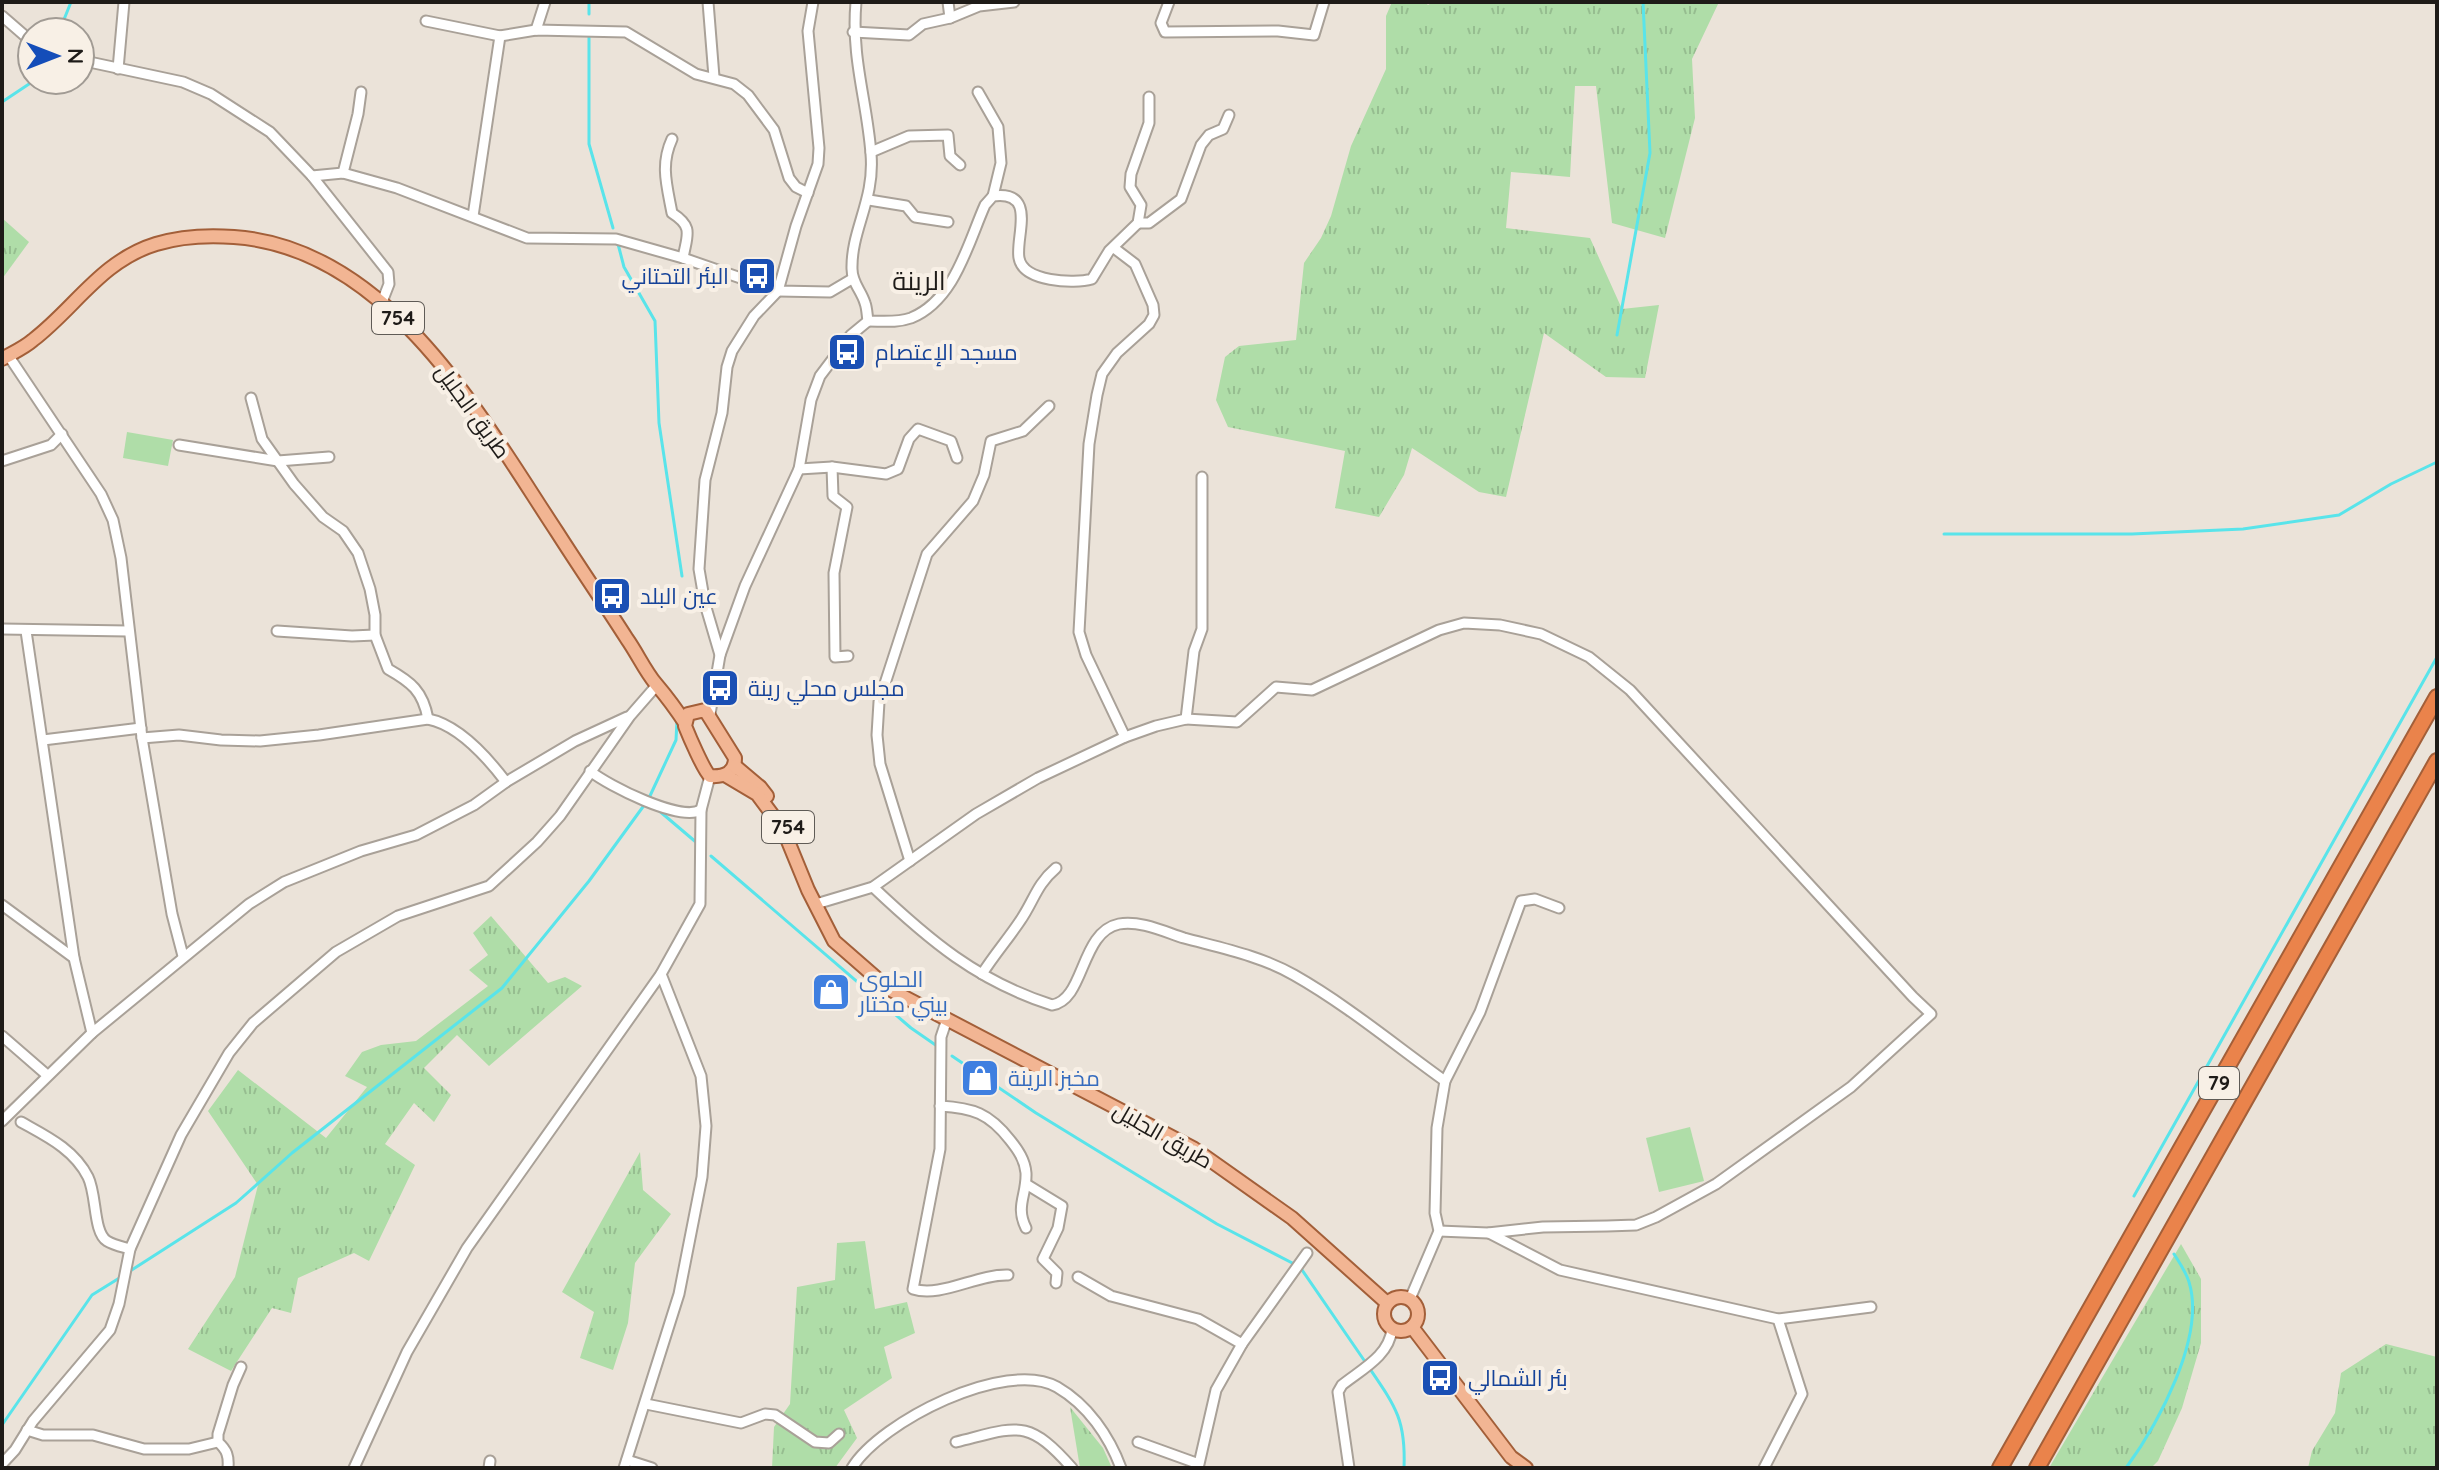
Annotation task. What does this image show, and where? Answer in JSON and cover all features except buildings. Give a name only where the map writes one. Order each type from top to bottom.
[{"type":"highway","name":"79","points":[[2000,1468],[2437,697]]},
{"type":"highway","name":"79","points":[[2037,1468],[2437,761]]},
{"type":"main road","name":"طريق الجليل","points":[[5,357],[33,341],[106,272],[152,245],[174,239],[219,236],[273,243],[322,263],[382,302],[449,375],[685,723],[705,772],[710,776]]},
{"type":"main road","name":"طريق الجليل","points":[[660,688],[694,711]]},
{"type":"main road","points":[[685,723],[688,714],[705,710],[731,749],[730,770],[710,776]]},
{"type":"main road","name":"طريق الجليل","points":[[730,770],[760,787],[786,822],[811,882],[816,904],[834,941],[863,968],[889,989],[1193,1148],[1292,1218],[1387,1303]]},
{"type":"main road","points":[[1399,1297],[1410,1299],[1418,1311],[1417,1320],[1404,1331],[1392,1329],[1383,1315],[1387,1303],[1399,1297]]},
{"type":"main road","points":[[1412,1327],[1511,1457],[1526,1468]]},
{"type":"street","points":[[118,69],[124,2]]},
{"type":"street","points":[[536,30],[545,2]]},
{"type":"street","points":[[708,2],[714,77]]},
{"type":"street","points":[[856,2],[853,32],[871,152],[872,181],[853,255],[852,279],[865,303],[868,321]]},
{"type":"street","points":[[948,2],[950,18]]},
{"type":"street","points":[[853,32],[909,35],[923,24],[950,18],[979,6],[1014,2]]},
{"type":"street","points":[[1169,2],[1161,23],[1165,32],[1278,31],[1314,35],[1324,2]]},
{"type":"street","points":[[720,655],[705,604],[699,569],[703,491],[722,413],[732,351],[754,316],[778,291],[818,164],[808,31],[811,3]]},
{"type":"street","points":[[426,21],[500,36],[536,30],[626,32],[696,74],[734,84],[748,95],[774,130],[789,178],[796,187],[808,193]]},
{"type":"street","points":[[473,216],[500,36]]},
{"type":"street","points":[[96,64],[183,82],[211,94],[270,132],[312,176],[388,272],[389,284],[382,302]]},
{"type":"street","points":[[343,173],[361,92]]},
{"type":"street","points":[[710,714],[720,655],[745,586],[799,469],[811,400],[820,376],[851,335],[868,321],[895,322],[912,317],[939,297],[956,275],[985,205],[993,196],[1001,163],[998,127],[978,92]]},
{"type":"street","points":[[993,196],[1004,195],[1018,204],[1023,220],[1019,261],[1024,268],[1034,274],[1068,282],[1092,279],[1109,251],[1138,223],[1141,205],[1130,187],[1131,174],[1149,123],[1149,97]]},
{"type":"street","points":[[1138,223],[1149,223],[1181,199],[1201,145],[1209,135],[1223,129],[1229,115]]},
{"type":"street","points":[[871,152],[909,136],[948,135],[950,156],[960,165]]},
{"type":"street","points":[[672,139],[664,165],[665,180],[672,213],[685,221],[688,230],[683,258]]},
{"type":"street","points":[[312,176],[343,173],[397,188],[527,238],[616,239],[778,291],[830,292],[852,279]]},
{"type":"street","points":[[869,200],[906,206],[915,217],[948,222]]},
{"type":"street","points":[[1114,248],[1135,264],[1153,305],[1154,315],[1149,324],[1117,353],[1102,374],[1097,395],[1088,458],[1079,632],[1086,655],[1125,737]]},
{"type":"street","points":[[5,357],[62,434],[101,494],[113,520],[121,558],[141,733],[172,914],[183,956]]},
{"type":"street","points":[[251,398],[262,439],[323,517],[343,531],[358,553],[370,589],[375,635],[388,669],[415,685],[424,700],[428,719]]},
{"type":"street","points":[[910,861],[880,764],[877,735],[879,702],[927,554],[973,501],[984,475],[991,441],[1023,431],[1049,406]]},
{"type":"street","points":[[799,469],[832,467],[886,474],[898,469],[909,439],[918,429],[951,441],[957,458]]},
{"type":"street","points":[[2,461],[51,445],[62,434]]},
{"type":"street","points":[[179,445],[278,461],[329,457]]},
{"type":"street","points":[[832,467],[833,496],[847,507],[834,573],[835,657],[848,656]]},
{"type":"street","points":[[1186,719],[1194,651],[1202,629],[1202,477]]},
{"type":"street","points":[[816,904],[873,887],[976,814],[1038,778],[1125,737],[1186,719],[1237,722],[1276,687],[1312,690],[1439,630],[1464,623],[1500,625],[1541,634],[1589,657],[1630,690],[1931,1014],[1851,1087],[1716,1184],[1656,1217],[1636,1225],[1543,1227],[1488,1233],[1439,1231]]},
{"type":"street","points":[[2,629],[128,631]]},
{"type":"street","points":[[26,631],[74,958],[92,1033]]},
{"type":"street","points":[[277,631],[375,635]]},
{"type":"street","points":[[2,1464],[110,1330],[119,1304],[130,1249],[181,1135],[229,1053],[253,1023],[336,952],[398,916],[489,886],[560,816],[630,716],[660,688]]},
{"type":"street","points":[[2,1121],[92,1033],[249,904],[284,882],[361,851],[416,835],[474,805],[575,741],[630,716]]},
{"type":"street","points":[[43,740],[141,733],[260,741],[428,719],[441,721],[450,727],[491,763],[506,782]]},
{"type":"street","points":[[590,771],[601,780],[683,814],[701,810]]},
{"type":"street","points":[[354,1468],[407,1352],[467,1248],[661,974],[700,904],[701,810],[710,776]]},
{"type":"street","points":[[982,974],[1023,917],[1042,880],[1056,868]]},
{"type":"street","points":[[873,887],[923,935],[949,954],[982,974],[1044,1003],[1060,1004],[1066,999],[1099,935],[1118,924],[1143,925],[1260,960],[1293,975],[1445,1081]]},
{"type":"street","points":[[1410,1299],[1439,1231],[1435,1213],[1437,1128],[1445,1081],[1480,1012],[1521,901],[1535,899],[1559,908]]},
{"type":"street","points":[[2,905],[74,958]]},
{"type":"street","points":[[652,1468],[626,1464],[679,1294],[702,1177],[706,1126],[701,1076],[661,974]]},
{"type":"street","points":[[947,1019],[941,1037],[940,1149],[913,1289],[938,1290],[990,1275],[1008,1275]]},
{"type":"street","points":[[2,1036],[47,1075]]},
{"type":"street","points":[[940,1106],[988,1116],[1024,1161],[1026,1184],[1021,1217],[1026,1228]]},
{"type":"street","points":[[21,1122],[73,1155],[87,1174],[95,1196],[99,1234],[107,1241],[130,1249]]},
{"type":"street","points":[[1026,1184],[1062,1206],[1058,1228],[1043,1259],[1057,1273],[1056,1283]]},
{"type":"street","points":[[1488,1233],[1560,1270],[1778,1319],[1871,1307]]},
{"type":"street","points":[[1138,1442],[1199,1464],[1216,1390],[1242,1344],[1307,1253]]},
{"type":"street","points":[[1078,1277],[1111,1296],[1198,1319],[1242,1344]]},
{"type":"street","points":[[1764,1468],[1802,1394],[1778,1319]]},
{"type":"street","points":[[1349,1468],[1338,1392],[1342,1385],[1384,1351],[1392,1329]]},
{"type":"street","points":[[218,1442],[221,1422],[241,1367]]},
{"type":"street","points":[[852,1468],[859,1456],[921,1410],[945,1398],[1016,1379],[1056,1387],[1075,1401],[1097,1422],[1113,1446],[1121,1468]]},
{"type":"street","points":[[646,1404],[741,1423],[765,1414],[775,1415],[815,1442],[829,1443],[839,1434]]},
{"type":"street","points":[[956,1442],[1010,1429],[1025,1431],[1040,1436],[1072,1468]]},
{"type":"street","points":[[27,1430],[43,1435],[86,1434],[152,1450],[189,1449],[218,1442]]},
{"type":"street","points":[[218,1442],[229,1458],[228,1468]]},
{"type":"green space","points":[[1392,2],[1425,2],[1428,5],[1433,2],[1719,2],[1692,59],[1695,118],[1665,238],[1612,223],[1596,86],[1575,86],[1570,177],[1511,172],[1506,228],[1590,238],[1622,309],[1659,305],[1645,378],[1606,377],[1544,333],[1506,497],[1479,492],[1412,448],[1404,475],[1379,517],[1335,508],[1345,451],[1228,427],[1216,400],[1225,357],[1239,346],[1296,340],[1304,263],[1331,216],[1351,146],[1386,69],[1386,16]]},
{"type":"green space","points":[[2,218],[29,242],[2,279]]},
{"type":"green space","points":[[127,432],[173,440],[168,466],[123,458]]},
{"type":"green space","points":[[491,916],[548,983],[565,977],[582,986],[489,1066],[457,1035],[424,1068],[451,1095],[434,1122],[414,1103],[385,1144],[415,1165],[369,1261],[354,1253],[298,1278],[291,1313],[272,1308],[231,1371],[188,1349],[235,1277],[258,1185],[208,1111],[238,1070],[326,1138],[367,1087],[345,1076],[362,1052],[381,1045],[416,1041],[488,986],[469,970],[488,955],[473,933]]},
{"type":"green space","points":[[1690,1127],[1704,1181],[1659,1192],[1646,1138]]},
{"type":"green space","points":[[640,1152],[643,1190],[671,1214],[635,1263],[628,1323],[613,1370],[580,1358],[594,1312],[562,1292]]},
{"type":"green space","points":[[865,1241],[875,1309],[907,1302],[915,1333],[884,1347],[892,1378],[844,1410],[857,1438],[835,1468],[772,1468],[774,1427],[790,1404],[797,1287],[835,1280],[837,1243]]},
{"type":"green space","points":[[2181,1244],[2201,1279],[2201,1343],[2182,1408],[2158,1461],[2151,1468],[2049,1468]]},
{"type":"green space","points":[[2386,1344],[2437,1357],[2437,1468],[2308,1468],[2312,1451],[2335,1413],[2341,1373]]},
{"type":"green space","points":[[1070,1407],[1103,1448],[1112,1468],[1080,1468]]},
{"type":"waterway","points":[[65,16],[71,2]]},
{"type":"waterway","points":[[589,2],[589,14]]},
{"type":"waterway","points":[[1617,335],[1650,153],[1643,2]]},
{"type":"waterway","points":[[589,37],[589,144],[613,228]]},
{"type":"waterway","points":[[2,102],[16,93]]},
{"type":"waterway","points":[[618,244],[624,267],[655,321],[659,423],[682,576]]},
{"type":"waterway","points":[[1944,534],[2132,534],[2243,529],[2339,515],[2391,484],[2437,462]]},
{"type":"waterway","points":[[2134,1196],[2437,657]]},
{"type":"waterway","points":[[649,798],[676,740],[677,720]]},
{"type":"waterway","points":[[127,1273],[236,1203],[292,1153],[502,988],[589,881],[645,804]]},
{"type":"waterway","points":[[657,809],[697,843]]},
{"type":"waterway","points":[[711,856],[911,1028],[937,1046]]},
{"type":"waterway","points":[[952,1056],[1036,1113],[1217,1224],[1300,1267],[1366,1363]]},
{"type":"waterway","points":[[2126,1468],[2152,1428],[2176,1379],[2191,1328],[2189,1282],[2174,1254]]},
{"type":"waterway","points":[[2,1425],[92,1295],[121,1277]]},
{"type":"waterway","points":[[1370,1369],[1398,1415],[1404,1468]]},
{"type":"place","name":"البئر التحتاني","points":[[757,276]]},
{"type":"place","name":"مسجد الإعتصام","points":[[847,352]]},
{"type":"place","name":"عين البلد","points":[[612,596]]},
{"type":"place","name":"مجلس محلي رينة","points":[[720,688]]},
{"type":"place","name":"الحلوى بيني مختار","points":[[831,992]]},
{"type":"place","name":"مخبز الرينة","points":[[980,1078]]},
{"type":"place","name":"بئر الشمالي","points":[[1440,1378]]},
{"type":"district","name":"الرينة","points":[[919,281]]}]
